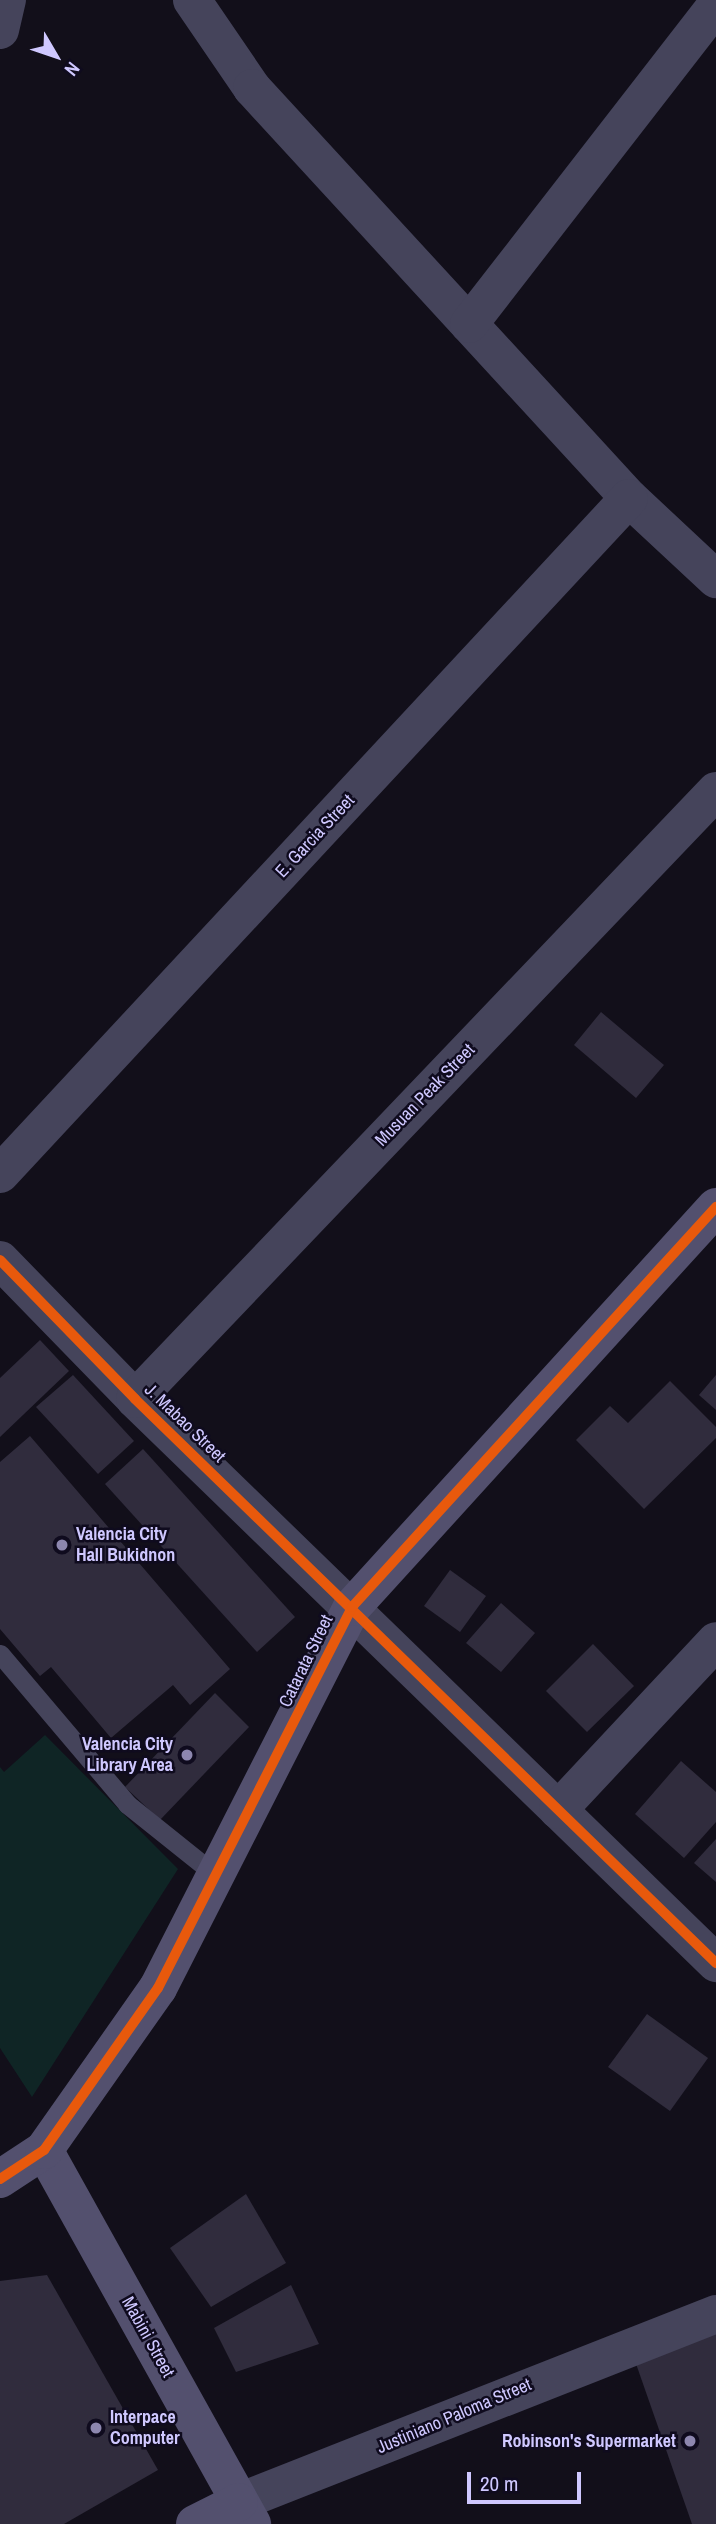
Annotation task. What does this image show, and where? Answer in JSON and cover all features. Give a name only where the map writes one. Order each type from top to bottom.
[{"type":"street","points":[[0,30],[7,0]]},
{"type":"street","points":[[192,0],[253,88],[629,498],[716,579]]},
{"type":"street","points":[[469,324],[716,5]]},
{"type":"street","name":"E. Garcia Street","points":[[0,1174],[629,498]]},
{"type":"street","name":"Musuan Peak Street","points":[[135,1399],[716,791]]},
{"type":"street","name":"Catarata Street","points":[[0,2179],[44,2150],[151,1999],[218,1877],[352,1607],[716,1207]]},
{"type":"street","name":"J. Mabao Street","points":[[0,1260],[135,1399],[716,1963]]},
{"type":"street","points":[[558,1810],[716,1641]]},
{"type":"street","name":"Mabini Street","points":[[44,2150],[245,2513]]},
{"type":"street","name":"Justiniano Paloma Street","points":[[195,2524],[245,2513],[716,2314]]},
{"type":"lane","points":[[0,1654],[127,1804],[218,1877]]},
{"type":"green space","points":[[45,1735],[178,1869],[32,2097],[0,2048],[0,1767],[4,1772]]},
{"type":"building","points":[[601,1012],[664,1065],[636,1098],[574,1045]]},
{"type":"building","points":[[40,1340],[69,1371],[0,1437],[0,1378]]},
{"type":"building","points":[[73,1375],[134,1441],[98,1474],[36,1407]]},
{"type":"building","points":[[716,1375],[716,1410],[699,1395]]},
{"type":"building","points":[[670,1381],[716,1427],[716,1438],[644,1509],[576,1440],[610,1406],[628,1423]]},
{"type":"building","name":"Valencia City Hall Bukidnon","points":[[30,1436],[230,1669],[190,1705],[173,1685],[111,1738],[51,1667],[40,1676],[0,1629],[0,1462]]},
{"type":"building","points":[[143,1449],[295,1617],[257,1652],[105,1484]]},
{"type":"building","points":[[450,1570],[486,1596],[460,1632],[424,1606]]},
{"type":"building","points":[[501,1603],[535,1633],[501,1672],[466,1643]]},
{"type":"building","points":[[593,1644],[634,1686],[587,1732],[546,1691]]},
{"type":"building","points":[[215,1693],[249,1727],[160,1820],[125,1787]]},
{"type":"building","points":[[681,1761],[716,1792],[716,1822],[684,1858],[635,1814]]},
{"type":"building","points":[[716,1839],[716,1882],[694,1863]]},
{"type":"building","points":[[647,2014],[708,2058],[670,2111],[608,2067]]},
{"type":"building","points":[[246,2194],[286,2263],[211,2307],[170,2248]]},
{"type":"building","points":[[47,2275],[158,2470],[64,2524],[0,2524],[0,2281]]},
{"type":"building","points":[[291,2285],[319,2344],[236,2372],[214,2328]]},
{"type":"building","name":"Robinson's Supermarket","points":[[716,2326],[716,2524],[692,2524],[634,2358]]},
{"type":"cycle path","points":[[0,2179],[44,2150],[158,1988],[352,1607],[716,1207]]},
{"type":"cycle path","points":[[0,1260],[135,1399],[716,1963]]},
{"type":"place","name":"Valencia City Hall Bukidnon","points":[[62,1545]]},
{"type":"place","name":"Valencia City Library Area","points":[[187,1755]]},
{"type":"place","name":"Interpace Computer","points":[[96,2428]]},
{"type":"place","name":"Robinson's Supermarket","points":[[690,2441]]}]
